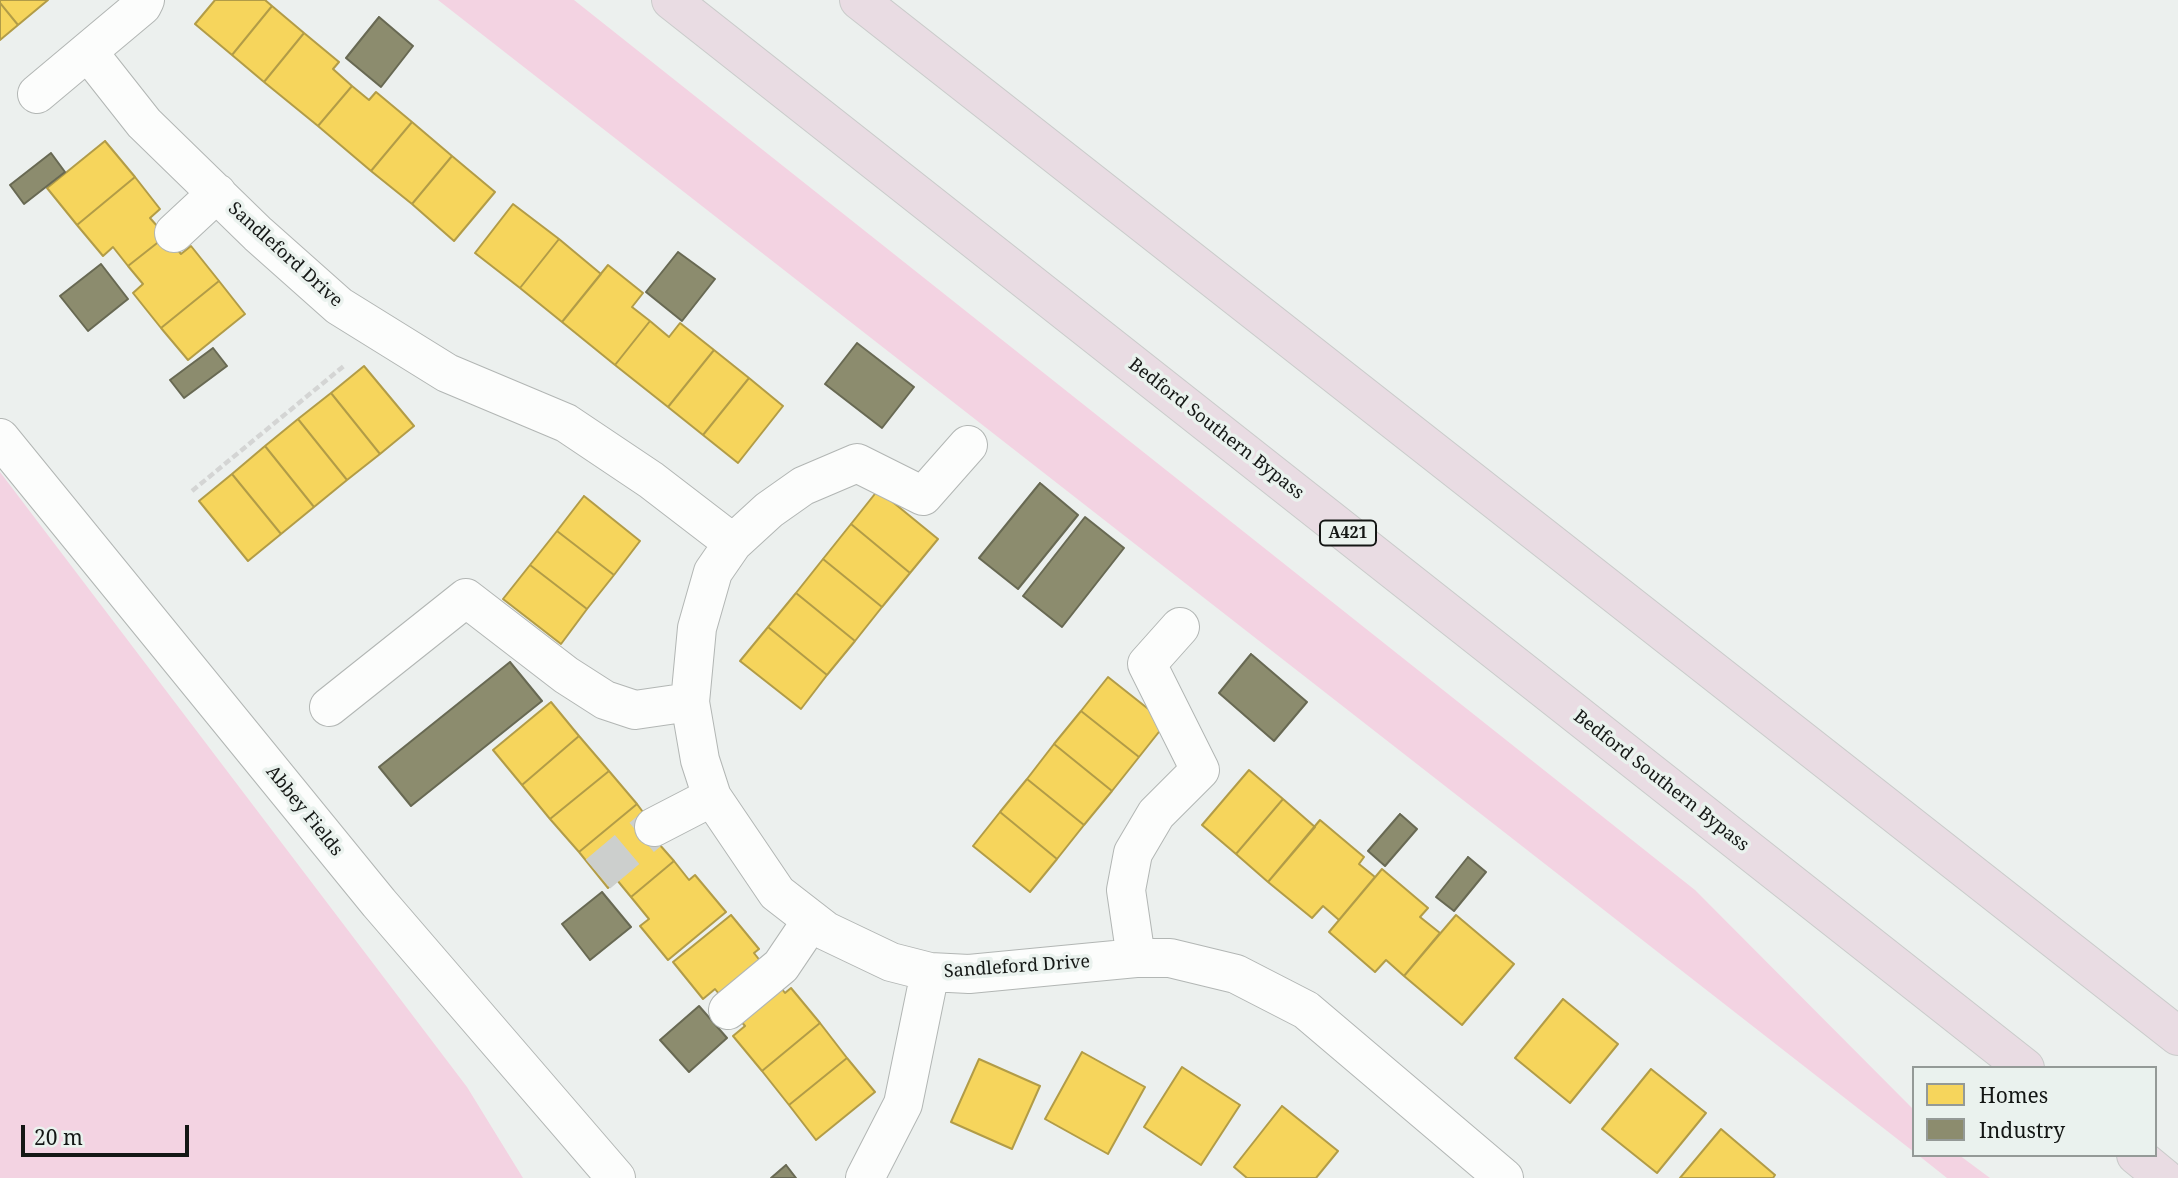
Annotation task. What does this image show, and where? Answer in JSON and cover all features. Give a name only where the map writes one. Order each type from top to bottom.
[{"type":"highway","name":"Bedford Southern Bypass","points":[[671,0],[2022,1066]]},
{"type":"highway","points":[[859,0],[2178,1036]]},
{"type":"highway","points":[[2138,1157],[2164,1178]]},
{"type":"street","points":[[37,94],[144,3]]},
{"type":"street","name":"Sandleford Drive","points":[[88,52],[144,122],[258,234],[340,306],[447,373],[566,423],[651,480],[733,543]]},
{"type":"street","points":[[174,233],[217,193]]},
{"type":"street","name":"Abbey Fields","points":[[0,438],[379,903],[616,1178]]},
{"type":"street","name":"Sandleford Drive","points":[[968,445],[923,496],[857,463],[803,486],[769,510],[733,543],[713,572],[697,628],[690,702],[700,760],[712,797],[777,893],[826,931],[891,962],[930,972],[969,974],[1136,958],[1170,958],[1236,974],[1306,1010],[1504,1178]]},
{"type":"street","points":[[329,707],[466,598],[566,675],[605,700],[635,710],[690,702]]},
{"type":"street","points":[[1136,958],[1126,890],[1133,853],[1156,814],[1200,770],[1147,664],[1180,627]]},
{"type":"street","points":[[654,827],[712,797]]},
{"type":"street","points":[[728,1010],[781,966],[812,920]]},
{"type":"street","points":[[864,1178],[903,1104],[930,972]]},
{"type":"path","points":[[192,491],[384,334]]},
{"type":"shaded area","points":[[438,0],[574,0],[1695,890],[1912,1108],[1912,1150]]},
{"type":"shaded area","points":[[0,472],[467,1087],[523,1178],[0,1178]]},
{"type":"shaded area","points":[[1921,1157],[1962,1157],[1990,1178],[1947,1178]]},
{"type":"building: Homes","points":[[0,0],[48,0],[18,25]]},
{"type":"building: Homes","points":[[215,0],[265,0],[272,6],[232,55],[195,24]]},
{"type":"building: Homes","points":[[0,3],[18,25],[0,40]]},
{"type":"building: Homes","points":[[272,6],[304,33],[264,82],[232,55]]},
{"type":"building: Homes","points":[[304,33],[339,62],[333,69],[352,86],[318,126],[264,82]]},
{"type":"building: Homes","points":[[352,86],[369,100],[376,92],[412,122],[371,171],[318,126]]},
{"type":"building: Homes","points":[[412,122],[452,156],[412,204],[371,171]]},
{"type":"building: Homes","points":[[105,141],[135,177],[77,225],[47,188]]},
{"type":"building: Homes","points":[[452,156],[495,192],[454,241],[412,204]]},
{"type":"building: Homes","points":[[135,177],[160,209],[150,218],[166,236],[128,266],[113,247],[103,256],[77,225]]},
{"type":"building: Homes","points":[[513,204],[559,239],[520,288],[475,253]]},
{"type":"building: Homes","points":[[166,236],[181,254],[191,246],[219,281],[161,328],[133,293],[143,284],[128,266]]},
{"type":"building: Homes","points":[[559,239],[601,274],[562,322],[520,288]]},
{"type":"building: Homes","points":[[608,265],[643,293],[632,307],[650,321],[615,365],[562,322]]},
{"type":"building: Homes","points":[[219,281],[245,314],[188,360],[161,328]]},
{"type":"building: Homes","points":[[650,321],[669,337],[680,323],[714,350],[668,407],[615,365]]},
{"type":"building: Homes","points":[[714,350],[749,378],[703,435],[668,407]]},
{"type":"building: Homes","points":[[364,366],[414,426],[380,454],[331,393]]},
{"type":"building: Homes","points":[[749,378],[783,406],[738,463],[703,435]]},
{"type":"building: Homes","points":[[331,393],[380,454],[347,480],[298,419]]},
{"type":"building: Homes","points":[[298,419],[347,480],[314,507],[265,446]]},
{"type":"building: Homes","points":[[265,446],[314,507],[281,534],[232,474]]},
{"type":"building: Homes","points":[[232,474],[281,534],[248,561],[199,501]]},
{"type":"building: Homes","points":[[878,490],[938,539],[910,573],[851,524]]},
{"type":"building: Homes","points":[[584,496],[640,541],[614,575],[557,531]]},
{"type":"building: Homes","points":[[851,524],[910,573],[882,607],[823,559]]},
{"type":"building: Homes","points":[[557,531],[614,575],[587,609],[530,565]]},
{"type":"building: Homes","points":[[823,559],[882,607],[855,641],[796,593]]},
{"type":"building: Homes","points":[[530,565],[587,609],[561,644],[503,599]]},
{"type":"building: Homes","points":[[796,593],[855,641],[827,675],[768,627]]},
{"type":"building: Homes","points":[[768,627],[827,675],[801,709],[740,661]]},
{"type":"building: Homes","points":[[1108,677],[1166,723],[1139,757],[1081,711]]},
{"type":"building: Homes","points":[[551,702],[579,736],[522,785],[493,750]]},
{"type":"building: Homes","points":[[1081,711],[1139,757],[1112,791],[1054,744]]},
{"type":"building: Homes","points":[[579,736],[609,771],[550,819],[522,785]]},
{"type":"building: Homes","points":[[1054,744],[1112,791],[1084,825],[1027,779]]},
{"type":"building: Homes","points":[[1249,770],[1283,799],[1236,854],[1202,825]]},
{"type":"building: Homes","points":[[609,771],[637,804],[579,852],[550,819]]},
{"type":"building: Homes","points":[[1027,779],[1084,825],[1057,859],[1000,812]]},
{"type":"building: Homes","points":[[1283,799],[1315,827],[1268,882],[1236,854]]},
{"type":"building: Homes","points":[[637,804],[654,827],[659,844],[674,861],[631,897],[617,880],[608,888],[579,852]]},
{"type":"building: Homes","points":[[1000,812],[1057,859],[1030,892],[973,846]]},
{"type":"building: Homes","points":[[1320,820],[1364,857],[1359,864],[1375,877],[1339,920],[1323,906],[1312,918],[1268,882]]},
{"type":"building: Homes","points":[[674,861],[689,880],[695,875],[726,912],[668,960],[640,926],[649,919],[631,897]]},
{"type":"building: Homes","points":[[1382,869],[1428,908],[1420,917],[1440,933],[1404,976],[1386,960],[1375,972],[1329,932]]},
{"type":"building: Homes","points":[[731,915],[759,949],[754,953],[772,976],[731,1009],[715,989],[703,999],[673,962]]},
{"type":"building: Homes","points":[[1456,915],[1514,964],[1462,1025],[1404,976]]},
{"type":"building: Homes","points":[[772,976],[785,993],[791,988],[820,1023],[762,1071],[733,1036],[745,1026],[731,1009]]},
{"type":"building: Homes","points":[[1563,999],[1618,1044],[1570,1103],[1515,1058]]},
{"type":"building: Homes","points":[[820,1023],[847,1058],[789,1105],[762,1071]]},
{"type":"building: Homes","points":[[1082,1052],[1145,1087],[1108,1154],[1045,1119]]},
{"type":"building: Homes","points":[[847,1058],[875,1092],[816,1140],[789,1105]]},
{"type":"building: Homes","points":[[979,1059],[1040,1086],[1012,1149],[951,1122]]},
{"type":"building: Homes","points":[[1182,1067],[1240,1105],[1201,1165],[1144,1127]]},
{"type":"building: Homes","points":[[1651,1069],[1706,1113],[1657,1173],[1602,1129]]},
{"type":"building: Homes","points":[[1282,1106],[1338,1151],[1316,1178],[1247,1178],[1234,1167]]},
{"type":"building: Homes","points":[[1721,1129],[1775,1175],[1773,1178],[1680,1178]]},
{"type":"building: Industry","points":[[379,17],[413,46],[381,87],[346,58]]},
{"type":"building: Industry","points":[[51,153],[65,172],[24,204],[10,185]]},
{"type":"building: Industry","points":[[678,252],[715,279],[682,321],[646,292]]},
{"type":"building: Industry","points":[[101,264],[128,299],[88,331],[60,296]]},
{"type":"building: Industry","points":[[857,343],[914,387],[882,428],[825,384]]},
{"type":"building: Industry","points":[[213,348],[227,366],[184,398],[170,380]]},
{"type":"building: Industry","points":[[1040,483],[1078,515],[1018,589],[979,558]]},
{"type":"building: Industry","points":[[1085,517],[1124,548],[1062,627],[1023,596]]},
{"type":"building: Industry","points":[[1251,654],[1307,702],[1274,741],[1219,693]]},
{"type":"building: Industry","points":[[510,662],[542,701],[411,806],[379,767]]},
{"type":"building: Industry","points":[[1400,814],[1417,829],[1385,866],[1368,851]]},
{"type":"building: Industry","points":[[1468,857],[1486,872],[1454,911],[1436,897]]},
{"type":"building: Industry","points":[[602,892],[631,927],[590,960],[562,924]]},
{"type":"building: Industry","points":[[699,1006],[727,1038],[689,1072],[660,1040]]},
{"type":"building: Industry","points":[[786,1165],[796,1178],[771,1178]]},
{"type":"tunnel","points":[[598,874],[654,827]]}]
